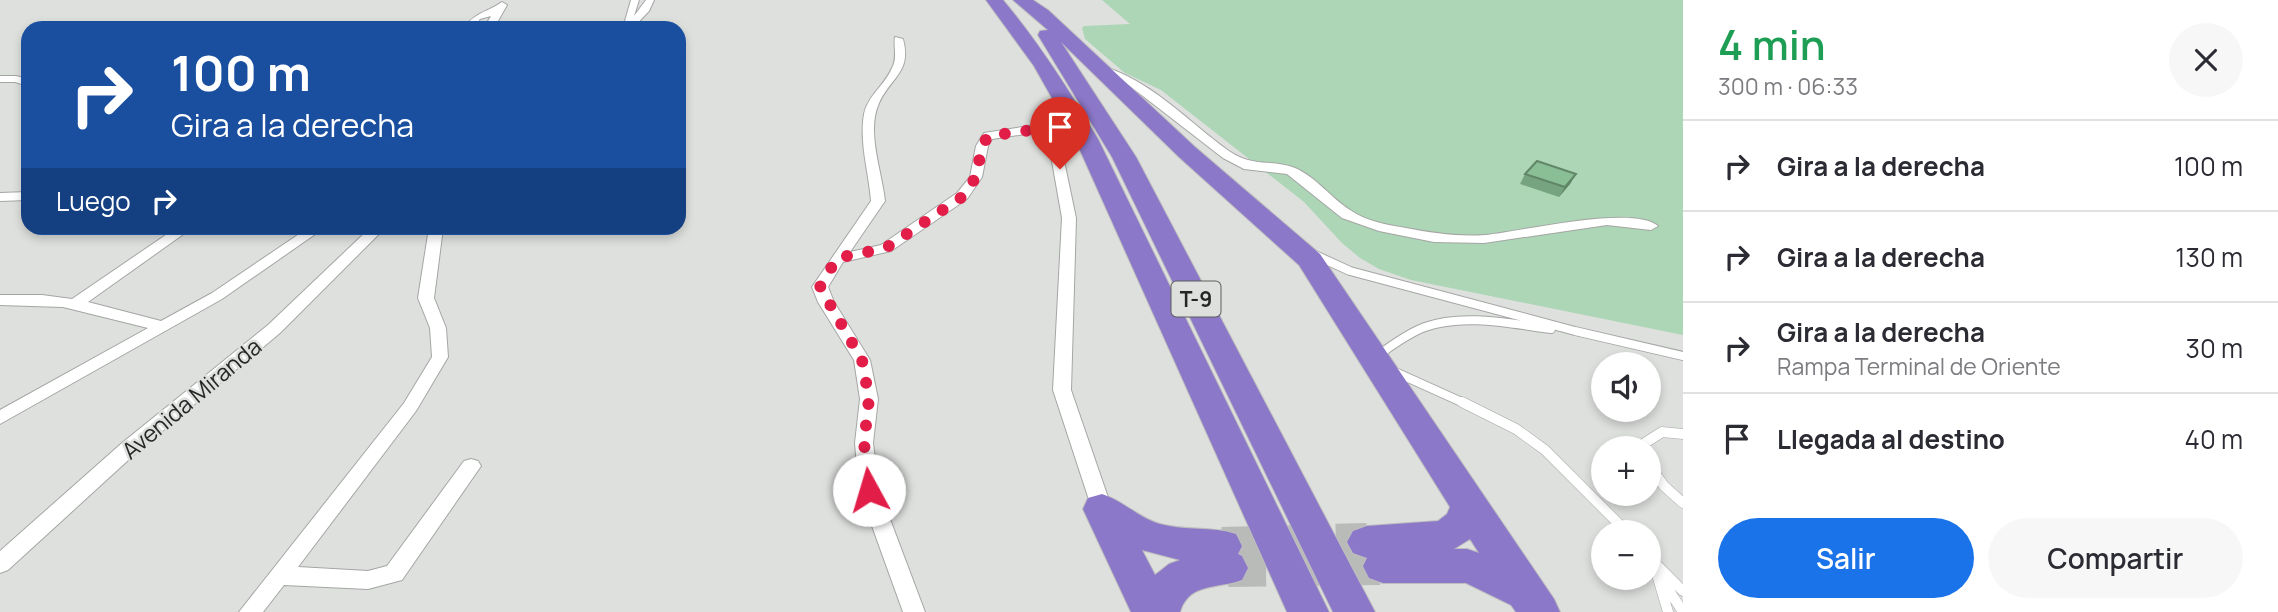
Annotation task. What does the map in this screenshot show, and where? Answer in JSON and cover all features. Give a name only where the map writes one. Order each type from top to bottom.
[{"type":"highway","name":"T-9","points":[[994,0],[1011,19],[1051,76],[1116,199],[1308,612]]},
{"type":"highway","name":"T-9","points":[[1019,0],[1038,19],[1124,157],[1354,612]]},
{"type":"highway","points":[[1019,0],[1042,14],[1187,152],[1310,260],[1534,603]]},
{"type":"highway","points":[[1051,76],[1051,120]]},
{"type":"highway","points":[[1469,507],[1463,524],[1445,536],[1375,554],[1467,566],[1494,576],[1534,603]]},
{"type":"highway","points":[[1102,509],[1126,527],[1175,545],[1225,557],[1173,582],[1162,599],[1159,612]]},
{"type":"highway","points":[[1102,509],[1152,612]]},
{"type":"street","points":[[628,21],[635,0]]},
{"type":"street","points":[[635,21],[650,0]]},
{"type":"street","points":[[474,21],[502,5]]},
{"type":"street","points":[[493,21],[502,5]]},
{"type":"street","points":[[898,39],[902,49],[895,74],[874,101],[869,117],[878,201],[837,258],[820,287],[862,360],[869,399],[864,443],[869,490],[914,612]]},
{"type":"street","points":[[1101,69],[1125,77],[1227,155],[1248,166],[1290,171],[1347,215],[1384,228],[1434,238],[1484,239],[1607,221],[1651,226]]},
{"type":"street","points":[[0,79],[21,81]]},
{"type":"street","points":[[837,258],[886,248],[962,197],[976,177],[982,146],[988,136],[1032,130],[1051,120],[1069,218],[1062,390],[1102,509]]},
{"type":"street","points":[[0,197],[21,196]]},
{"type":"street","points":[[75,303],[175,235]]},
{"type":"street","points":[[0,418],[217,296],[307,235]]},
{"type":"street","name":"Avenida Miranda","points":[[0,564],[129,448],[274,329],[371,235]]},
{"type":"street","points":[[250,612],[411,407],[434,370],[441,345],[438,328],[426,298],[435,235]]},
{"type":"street","points":[[0,300],[43,298],[75,303],[164,327]]},
{"type":"street","points":[[279,575],[368,580],[394,574],[404,564],[471,466]]},
{"type":"lane","points":[[1283,236],[1350,271],[1575,331],[1683,356]]},
{"type":"lane","points":[[1575,331],[1489,321],[1431,324],[1406,336],[1378,361],[1517,430],[1539,446],[1615,520]]},
{"type":"lane","points":[[1656,436],[1662,432],[1683,434]]},
{"type":"lane","points":[[1661,482],[1683,503]]},
{"type":"lane","points":[[1661,570],[1683,591]]},
{"type":"lane","points":[[1661,577],[1683,612]]},
{"type":"lane","points":[[1660,590],[1668,612]]},
{"type":"green space","points":[[1102,0],[1683,0],[1683,335],[1411,280],[1379,269],[1342,243],[1304,202],[1161,90],[1125,73],[1085,39],[1082,28],[1084,26],[1130,24]]},
{"type":"building","points":[[1537,161],[1576,174],[1565,187],[1525,174]]},
{"type":"tunnel","points":[[1222,546],[1367,542]]},
{"type":"tunnel","points":[[1228,568],[1383,566]]},
{"type":"route","points":[[869,490],[864,443],[869,399],[862,360],[826,302],[820,287],[837,258],[886,248],[962,197],[976,177],[982,146],[988,136],[1032,130],[1051,120],[1060,169]]}]
